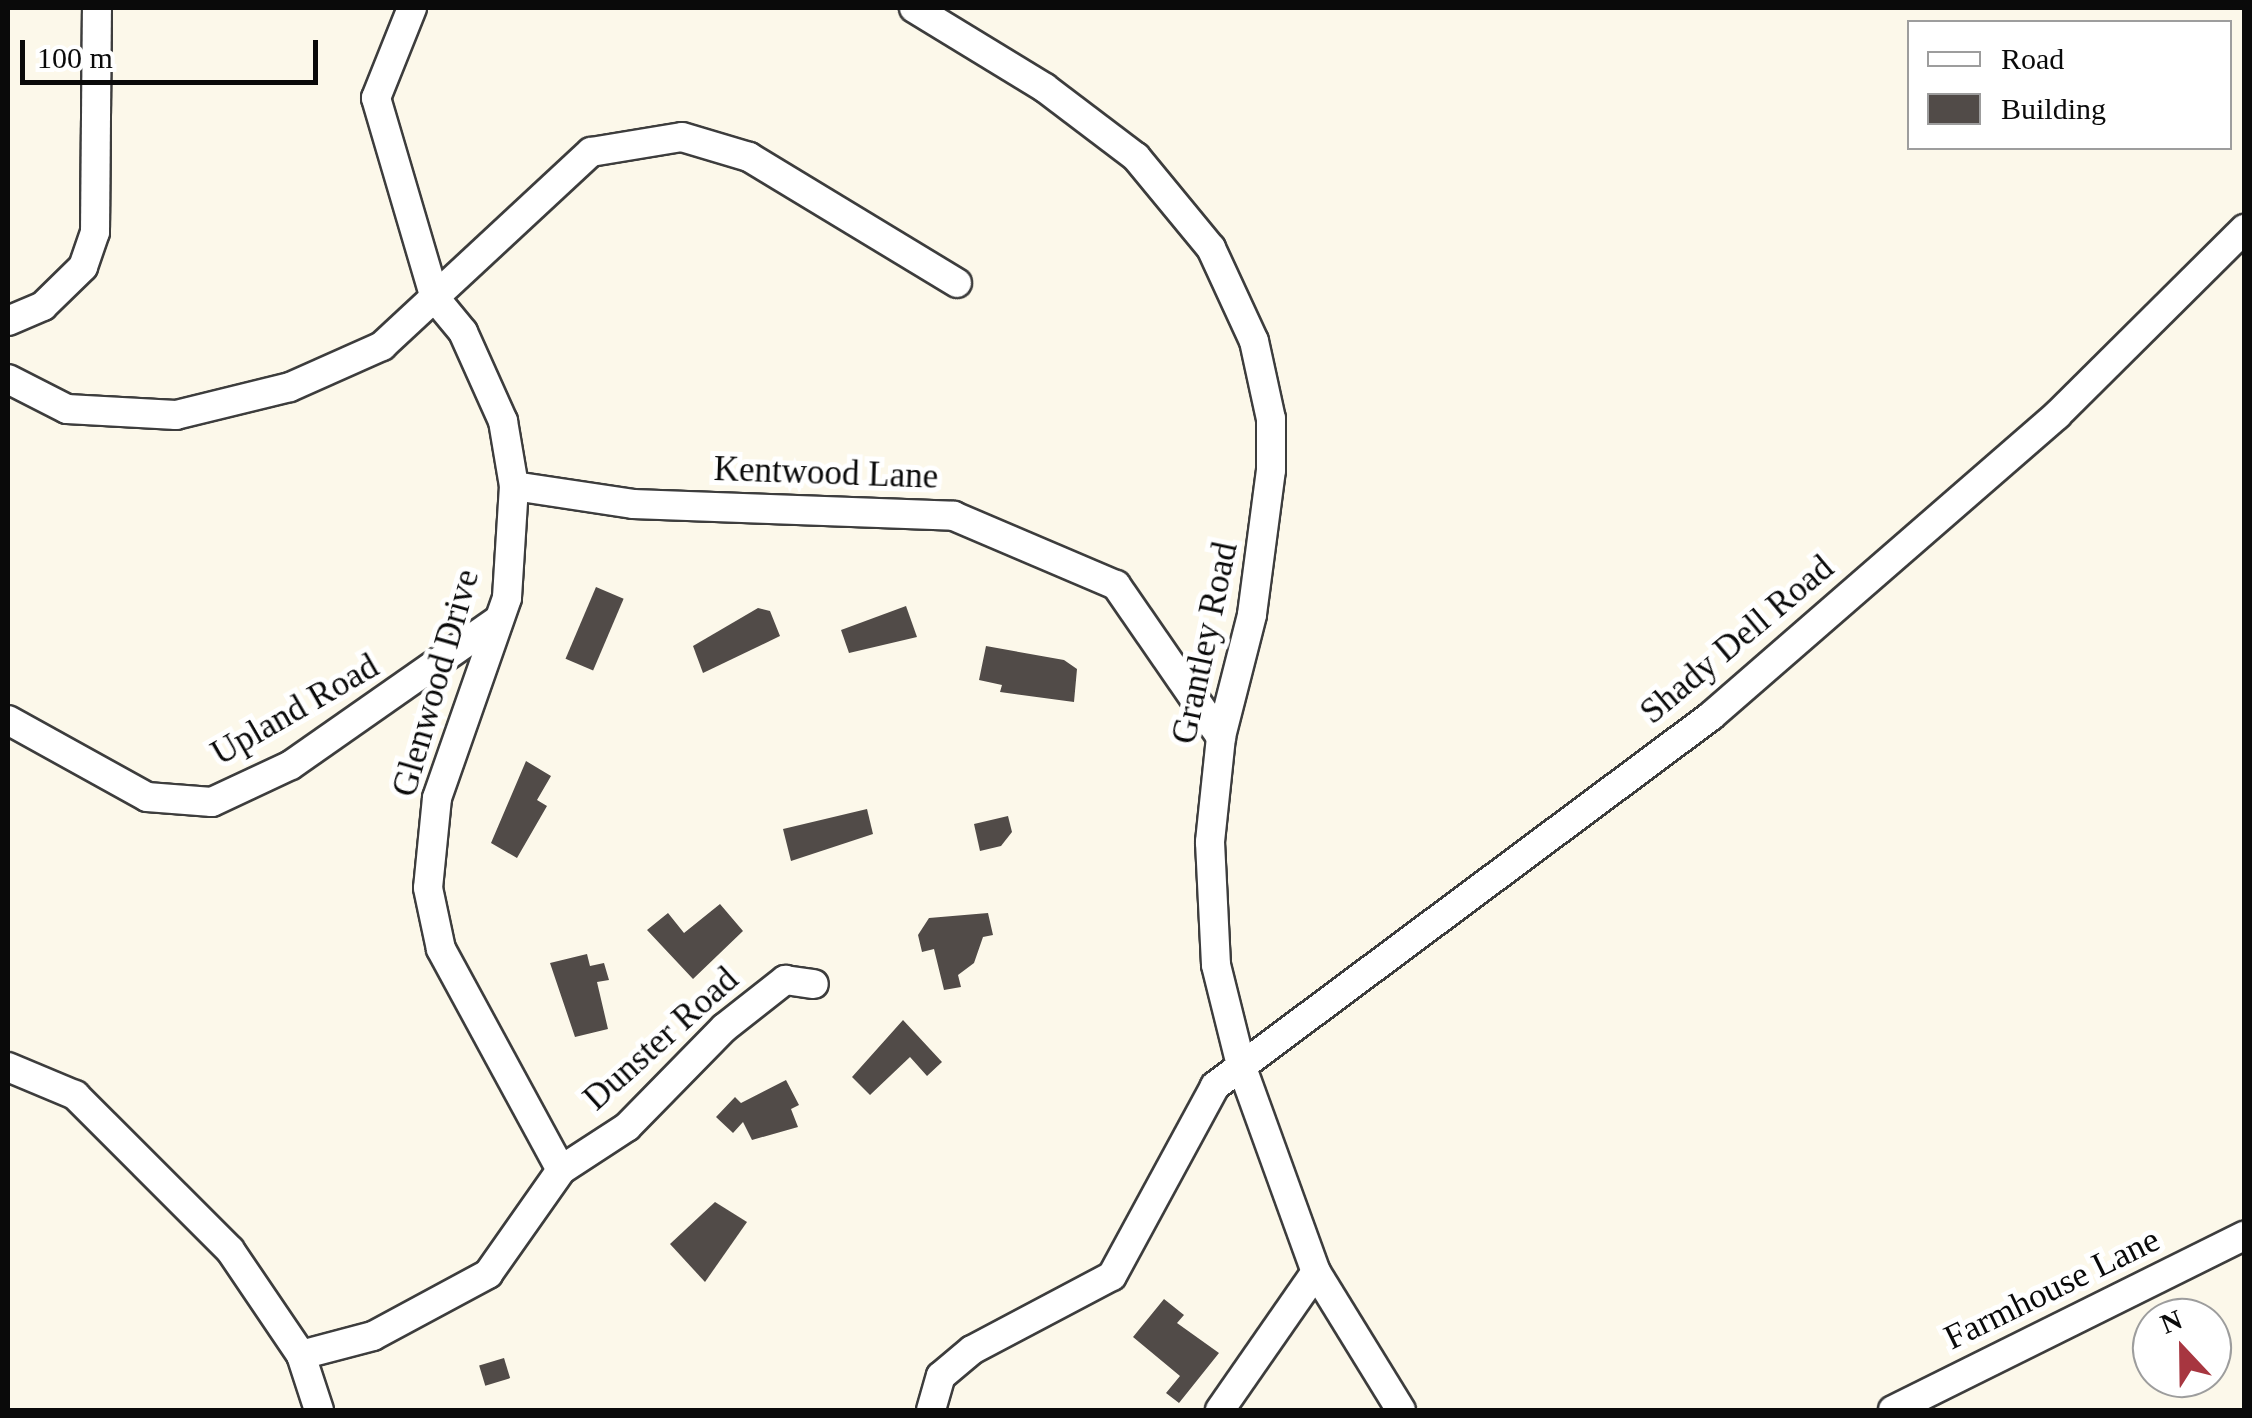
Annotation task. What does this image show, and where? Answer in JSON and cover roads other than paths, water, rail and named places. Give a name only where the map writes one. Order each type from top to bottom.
[{"type":"street","points":[[8,321],[43,306],[82,267],[95,232],[97,8]]},
{"type":"street","name":"Glenwood Drive","points":[[412,8],[376,98],[435,298],[463,332],[503,420],[514,486],[500,619],[438,798],[428,888],[441,949],[561,1170]]},
{"type":"street","name":"Grantley Road","points":[[914,8],[1045,88],[1136,158],[1183,208],[1235,293],[1265,384],[1272,470],[1255,598],[1221,737],[1209,897],[1241,1065],[1316,1272],[1400,1410]]},
{"type":"street","points":[[8,379],[67,409],[176,414],[290,387],[367,352],[435,298],[591,152],[682,137],[749,158],[957,283]]},
{"type":"street","name":"Shady Dell Road","points":[[931,1410],[942,1376],[972,1350],[1112,1276],[1215,1086],[1711,716],[2056,414],[2244,229]]},
{"type":"street","name":"Kentwood Lane","points":[[514,486],[633,504],[954,516],[1116,586],[1221,737]]},
{"type":"street","name":"Upland Road","points":[[8,720],[147,797],[212,802],[376,711],[500,619]]},
{"type":"street","name":"Dunster Road","points":[[561,1170],[628,1127],[724,1028],[785,980],[814,984]]},
{"type":"street","points":[[8,1066],[75,1095],[230,1250],[301,1355],[319,1410]]},
{"type":"street","points":[[301,1355],[372,1336],[488,1274],[561,1170]]},
{"type":"street","name":"Farmhouse Lane","points":[[1893,1410],[2244,1236]]},
{"type":"street","points":[[1224,1408],[1316,1272]]}]
